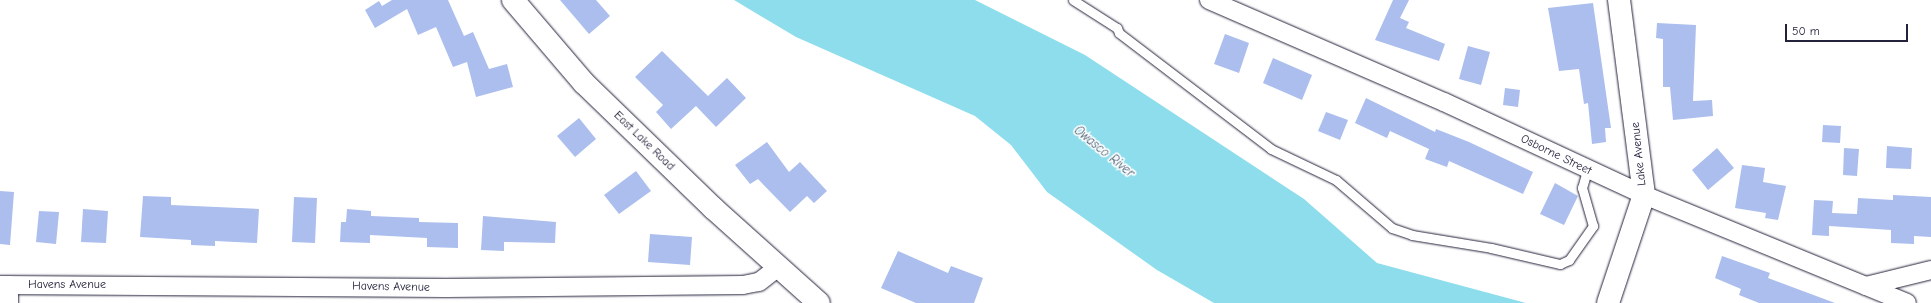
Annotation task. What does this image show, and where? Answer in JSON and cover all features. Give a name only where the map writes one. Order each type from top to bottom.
[{"type":"main road","name":"East Lake Road","points":[[513,0],[584,82],[780,272],[819,303]]},
{"type":"main road","name":"Lake Avenue","points":[[1612,294],[1644,195],[1619,0]]},
{"type":"street","name":"Osborne Street","points":[[1209,0],[1444,102],[1587,170],[1644,195],[1907,303]]},
{"type":"street","points":[[1866,286],[1931,270]]},
{"type":"street","name":"Havens Avenue","points":[[4,285],[743,285],[760,282],[780,272]]},
{"type":"street","points":[[4,285],[9,303]]},
{"type":"lane","points":[[1074,0],[1117,28],[1119,33],[1271,149],[1336,180],[1392,228],[1412,235],[1491,248],[1560,264],[1569,260],[1592,226],[1582,188],[1587,170]]},
{"type":"water","name":"Owasco River","points":[[734,0],[975,0],[1085,55],[1304,199],[1377,263],[1526,303],[1214,303],[1157,270],[1047,192],[1011,145],[975,116],[796,37]]},
{"type":"building","points":[[392,0],[448,0],[464,36],[473,32],[489,69],[507,64],[513,87],[476,97],[467,62],[453,67],[436,27],[418,35],[407,9],[375,28],[365,10],[379,1],[382,6]]},
{"type":"building","points":[[560,0],[596,0],[610,16],[589,34]]},
{"type":"building","points":[[1393,0],[1409,0],[1400,18],[1409,22],[1406,28],[1445,44],[1439,61],[1375,40]]},
{"type":"building","points":[[1593,3],[1611,128],[1605,128],[1606,142],[1592,144],[1588,103],[1584,104],[1579,69],[1559,71],[1548,8]]},
{"type":"building","points":[[1657,23],[1696,25],[1693,101],[1712,100],[1713,116],[1673,120],[1670,87],[1663,87],[1663,39],[1656,38]]},
{"type":"building","points":[[1225,34],[1249,43],[1239,73],[1214,64]]},
{"type":"building","points":[[1468,46],[1490,52],[1481,85],[1459,79]]},
{"type":"building","points":[[662,51],[708,96],[727,78],[746,98],[716,127],[696,106],[671,129],[656,112],[663,105],[635,77]]},
{"type":"building","points":[[1273,58],[1312,75],[1302,100],[1263,83]]},
{"type":"building","points":[[1505,88],[1520,90],[1518,107],[1503,105]]},
{"type":"building","points":[[1366,98],[1435,132],[1436,129],[1469,142],[1533,172],[1523,194],[1449,161],[1447,167],[1425,159],[1429,149],[1390,131],[1387,138],[1355,123]]},
{"type":"building","points":[[1326,112],[1348,120],[1340,140],[1318,131]]},
{"type":"building","points":[[579,118],[596,139],[575,157],[557,136]]},
{"type":"building","points":[[1823,125],[1841,126],[1840,143],[1822,142]]},
{"type":"building","points":[[767,142],[789,172],[800,162],[827,191],[814,203],[807,196],[790,212],[758,179],[750,184],[735,165]]},
{"type":"building","points":[[1887,146],[1912,148],[1911,169],[1886,168]]},
{"type":"building","points":[[1717,148],[1734,168],[1708,190],[1692,170]]},
{"type":"building","points":[[1844,148],[1859,149],[1857,176],[1843,175]]},
{"type":"building","points":[[1742,165],[1765,168],[1763,182],[1786,186],[1778,220],[1765,218],[1766,213],[1735,208]]},
{"type":"building","points":[[636,171],[651,191],[619,214],[604,195]]},
{"type":"building","points":[[1555,183],[1578,196],[1564,225],[1540,214]]},
{"type":"building","points":[[0,191],[14,192],[10,245],[0,244]]},
{"type":"building","points":[[1893,195],[1931,197],[1931,237],[1914,236],[1914,244],[1891,243],[1891,230],[1829,226],[1829,236],[1812,235],[1814,200],[1833,201],[1832,213],[1857,214],[1858,198],[1893,200]]},
{"type":"building","points":[[143,196],[171,197],[171,205],[259,209],[257,243],[215,241],[215,246],[191,245],[191,240],[140,237]]},
{"type":"building","points":[[294,197],[317,198],[315,243],[292,242]]},
{"type":"building","points":[[83,209],[108,211],[106,243],[81,242]]},
{"type":"building","points":[[347,209],[371,211],[371,216],[419,218],[419,222],[458,223],[458,248],[427,247],[427,238],[370,235],[370,243],[340,242],[341,222],[346,222]]},
{"type":"building","points":[[39,211],[59,212],[56,244],[36,242]]},
{"type":"building","points":[[483,216],[556,222],[555,243],[504,242],[504,251],[481,250]]},
{"type":"building","points":[[650,234],[692,237],[690,265],[648,262]]},
{"type":"building","points":[[898,251],[948,273],[951,266],[983,278],[974,303],[916,303],[881,288]]},
{"type":"building","points":[[1722,256],[1770,273],[1768,278],[1835,303],[1759,303],[1739,295],[1741,289],[1715,278]]}]
